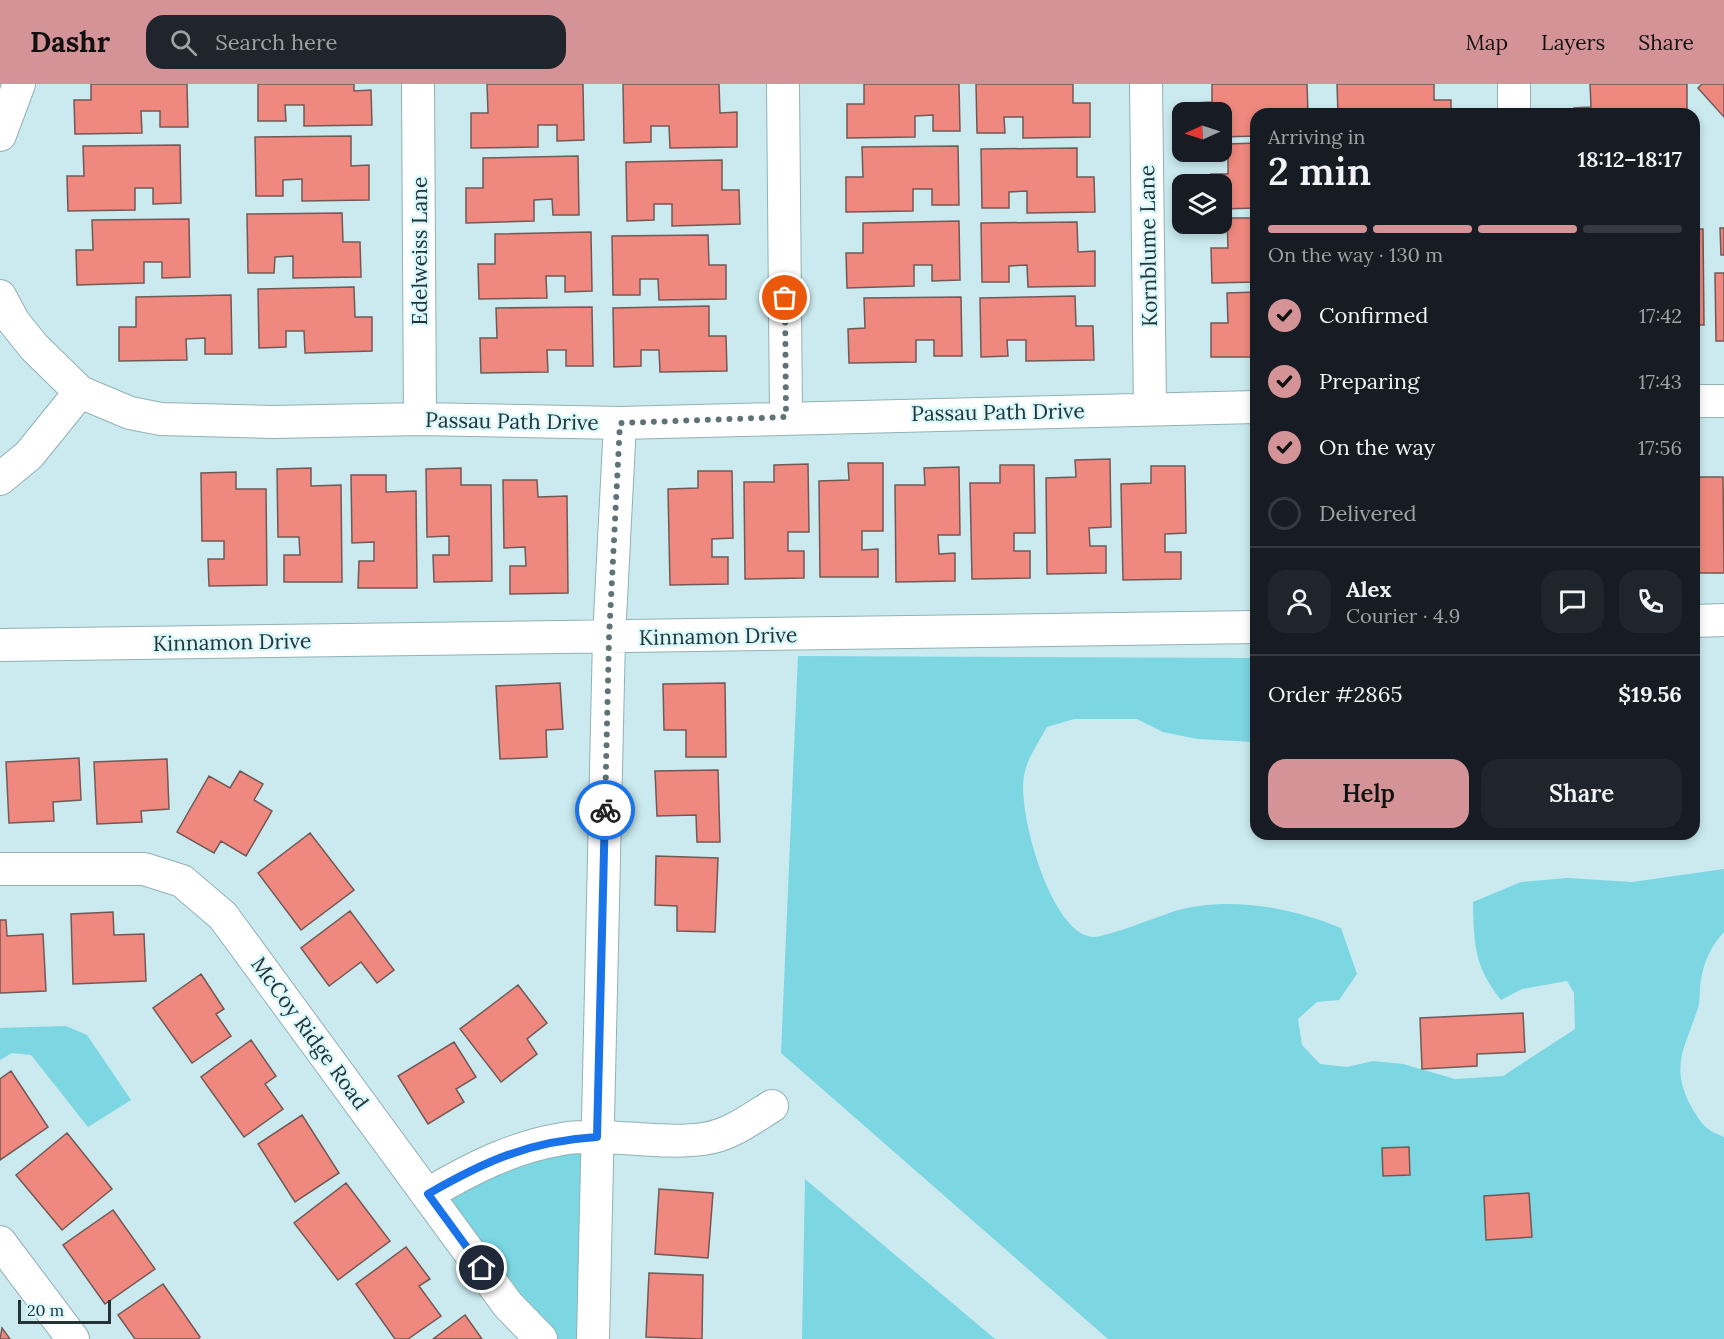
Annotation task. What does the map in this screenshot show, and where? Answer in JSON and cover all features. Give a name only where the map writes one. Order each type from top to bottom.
[{"type":"street","points":[[0,135],[19,84]]},
{"type":"street","name":"Edelweiss Lane","points":[[418,84],[420,419]]},
{"type":"street","points":[[783,84],[786,417]]},
{"type":"street","name":"Kornblume Lane","points":[[1146,84],[1150,409]]},
{"type":"street","points":[[1514,84],[1514,108]]},
{"type":"street","name":"Passau Path Drive","points":[[0,296],[14,322],[34,347],[80,392],[130,412],[161,419],[273,422],[420,419],[620,423],[786,417],[1250,407]]},
{"type":"street","points":[[0,479],[29,455],[80,392]]},
{"type":"street","points":[[1700,401],[1724,401]]},
{"type":"street","points":[[593,1339],[609,638],[620,423]]},
{"type":"street","points":[[1700,621],[1724,620]]},
{"type":"street","name":"Kinnamon Drive","points":[[0,645],[1250,627]]},
{"type":"street","name":"McCoy Ridge Road","points":[[0,869],[144,868],[182,881],[223,916],[508,1305],[541,1339]]},
{"type":"street","points":[[428,1194],[472,1168],[517,1150],[562,1139],[597,1137],[703,1139],[729,1132],[772,1106]]},
{"type":"street","points":[[0,1242],[74,1339]]},
{"type":"shaded area","points":[[798,656],[1250,658],[1250,742],[1197,739],[1163,732],[1137,719],[1074,719],[1047,727],[1030,757],[1024,776],[1023,793],[1026,816],[1040,869],[1051,895],[1064,916],[1078,931],[1094,937],[1172,912],[1214,904],[1280,909],[1322,921],[1341,928],[1357,974],[1339,1000],[1317,1002],[1298,1019],[1302,1045],[1320,1064],[1347,1067],[1373,1061],[1403,1064],[1455,1079],[1503,1076],[1575,1029],[1574,993],[1567,981],[1522,989],[1501,1000],[1485,976],[1477,954],[1473,902],[1521,882],[1567,878],[1632,882],[1724,869],[1724,932],[1712,948],[1704,966],[1700,983],[1699,1005],[1684,1046],[1680,1069],[1685,1094],[1692,1108],[1708,1129],[1724,1137],[1724,1339],[1108,1339],[781,1053]]},
{"type":"shaded area","points":[[66,1026],[87,1035],[131,1100],[88,1127],[31,1055],[12,1053],[0,1060],[0,1028]]},
{"type":"shaded area","points":[[597,1137],[593,1339],[541,1339],[428,1194]]},
{"type":"shaded area","points":[[805,1179],[995,1339],[802,1339]]},
{"type":"building","points":[[91,84],[187,84],[188,127],[160,127],[160,111],[141,111],[142,133],[75,134],[74,100],[91,100]]},
{"type":"building","points":[[258,84],[354,84],[354,91],[371,90],[372,125],[304,126],[304,105],[285,105],[286,121],[258,121]]},
{"type":"building","points":[[487,84],[583,84],[584,140],[557,141],[557,125],[538,125],[538,147],[471,148],[471,113],[488,113]]},
{"type":"building","points":[[623,84],[719,84],[720,113],[737,112],[737,147],[670,148],[669,126],[651,126],[651,142],[624,143]]},
{"type":"building","points":[[864,84],[959,84],[960,131],[933,131],[933,115],[915,116],[915,137],[847,138],[847,104],[864,104]]},
{"type":"building","points":[[976,84],[1073,84],[1073,103],[1090,103],[1090,137],[1023,138],[1023,117],[1004,117],[1005,133],[977,133]]},
{"type":"building","points":[[1212,84],[1307,84],[1308,108],[1250,108],[1250,136],[1232,137],[1232,102],[1212,102]]},
{"type":"building","points":[[1337,84],[1434,84],[1434,100],[1451,100],[1451,108],[1338,108]]},
{"type":"building","points":[[1590,84],[1687,84],[1687,108],[1574,108],[1591,107]]},
{"type":"building","points":[[1702,84],[1724,84],[1724,117],[1698,88]]},
{"type":"building","points":[[351,136],[351,166],[369,165],[369,200],[302,201],[302,179],[283,180],[283,196],[256,196],[255,137]]},
{"type":"building","points":[[1250,143],[1250,208],[1232,209],[1232,174],[1228,174],[1228,162],[1232,162],[1232,144]]},
{"type":"building","points":[[180,145],[181,203],[153,204],[153,188],[135,188],[135,210],[68,211],[67,176],[84,176],[83,146]]},
{"type":"building","points":[[958,146],[959,205],[932,205],[932,189],[913,189],[913,211],[846,212],[846,177],[863,177],[862,147]]},
{"type":"building","points":[[1077,148],[1077,177],[1094,177],[1095,212],[1027,213],[1027,191],[1009,192],[1009,208],[982,208],[981,149]]},
{"type":"building","points":[[578,156],[579,215],[553,215],[552,199],[534,200],[534,221],[466,223],[466,188],[483,188],[483,158]]},
{"type":"building","points":[[722,160],[722,190],[739,190],[740,224],[672,226],[672,204],[654,204],[654,220],[627,221],[626,162]]},
{"type":"building","points":[[342,213],[343,242],[360,242],[361,277],[293,278],[293,256],[275,257],[274,273],[248,273],[247,214]]},
{"type":"building","points":[[1232,218],[1250,218],[1250,282],[1212,283],[1211,248],[1228,248],[1228,234],[1232,234]]},
{"type":"building","points":[[189,219],[190,277],[162,278],[162,262],[144,262],[144,283],[77,285],[76,250],[93,250],[92,220]]},
{"type":"building","points":[[959,221],[960,280],[932,281],[932,265],[914,265],[914,286],[847,288],[846,253],[863,253],[863,223]]},
{"type":"building","points":[[1077,222],[1078,252],[1095,251],[1095,286],[1028,287],[1027,265],[1009,266],[1009,282],[982,282],[981,223]]},
{"type":"building","points":[[1720,228],[1724,228],[1724,255],[1721,255]]},
{"type":"building","points":[[1700,229],[1703,229],[1704,325],[1700,325]]},
{"type":"building","points":[[591,232],[592,291],[565,292],[565,276],[546,276],[547,298],[479,299],[478,264],[495,264],[495,234]]},
{"type":"building","points":[[708,235],[709,265],[726,265],[726,299],[659,300],[658,279],[640,279],[640,295],[613,295],[612,236]]},
{"type":"building","points":[[1715,273],[1724,273],[1724,341],[1716,341]]},
{"type":"building","points":[[354,287],[355,317],[372,317],[372,351],[305,353],[304,331],[286,331],[286,347],[259,348],[258,289]]},
{"type":"building","points":[[1250,292],[1250,357],[1211,357],[1211,323],[1228,323],[1227,293]]},
{"type":"building","points":[[231,295],[232,354],[205,354],[205,338],[186,339],[187,360],[119,361],[119,327],[136,327],[136,297]]},
{"type":"building","points":[[1075,296],[1076,326],[1093,326],[1094,360],[1026,361],[1026,340],[1007,340],[1008,356],[981,357],[980,298]]},
{"type":"building","points":[[961,297],[962,356],[934,356],[934,340],[916,340],[916,362],[849,363],[848,329],[865,328],[864,298]]},
{"type":"building","points":[[709,306],[709,336],[726,336],[727,371],[660,372],[659,350],[641,350],[641,366],[614,367],[613,308]]},
{"type":"building","points":[[592,307],[593,366],[566,366],[566,350],[547,350],[548,372],[481,373],[480,338],[497,338],[496,308]]},
{"type":"building","points":[[1110,459],[1111,527],[1089,528],[1090,546],[1106,546],[1106,573],[1047,574],[1046,478],[1076,477],[1075,460]]},
{"type":"building","points":[[848,463],[883,463],[883,531],[862,531],[862,550],[878,549],[878,577],[820,577],[819,481],[849,480]]},
{"type":"building","points":[[808,464],[809,532],[788,532],[788,551],[804,551],[804,578],[745,579],[744,482],[774,482],[774,465]]},
{"type":"building","points":[[1000,465],[1034,465],[1035,533],[1014,533],[1014,551],[1030,551],[1030,578],[972,579],[970,483],[1000,483]]},
{"type":"building","points":[[1151,466],[1185,466],[1186,533],[1165,534],[1165,552],[1181,552],[1181,579],[1123,580],[1121,484],[1151,483]]},
{"type":"building","points":[[959,467],[960,535],[938,535],[939,554],[955,553],[955,581],[896,582],[895,485],[925,485],[924,468]]},
{"type":"building","points":[[311,468],[311,486],[341,485],[342,582],[284,582],[284,555],[300,555],[299,537],[278,537],[277,469]]},
{"type":"building","points":[[461,468],[461,485],[491,485],[492,581],[434,582],[433,555],[449,555],[449,536],[427,537],[426,469]]},
{"type":"building","points":[[698,471],[732,471],[733,538],[712,539],[712,557],[728,557],[728,584],[670,585],[668,489],[698,488]]},
{"type":"building","points":[[236,472],[236,489],[266,489],[267,585],[209,586],[208,559],[224,559],[224,541],[202,541],[201,473]]},
{"type":"building","points":[[351,475],[386,475],[386,492],[416,491],[417,588],[358,588],[359,561],[374,561],[374,542],[352,543]]},
{"type":"building","points":[[1700,477],[1723,477],[1724,573],[1700,573]]},
{"type":"building","points":[[503,480],[537,480],[538,497],[567,496],[568,593],[510,594],[510,566],[526,566],[525,547],[504,548]]},
{"type":"building","points":[[560,683],[563,729],[546,730],[547,757],[500,759],[496,686]]},
{"type":"building","points":[[725,683],[726,757],[686,757],[686,730],[664,730],[663,684]]},
{"type":"building","points":[[79,758],[81,800],[53,802],[54,821],[9,823],[6,762]]},
{"type":"building","points":[[167,759],[169,809],[141,811],[142,822],[97,824],[94,762]]},
{"type":"building","points":[[718,770],[720,842],[697,842],[696,815],[657,816],[655,771]]},
{"type":"building","points":[[240,771],[263,784],[254,800],[272,811],[246,856],[221,841],[214,853],[177,832],[209,776],[230,788]]},
{"type":"building","points":[[310,833],[354,890],[301,930],[258,873]]},
{"type":"building","points":[[656,856],[718,858],[715,932],[677,931],[677,906],[655,905]]},
{"type":"building","points":[[350,911],[394,970],[377,983],[361,962],[329,986],[301,948]]},
{"type":"building","points":[[113,912],[114,935],[144,934],[146,981],[73,984],[71,914]]},
{"type":"building","points":[[0,920],[6,920],[7,936],[43,934],[46,991],[0,993]]},
{"type":"building","points":[[201,974],[224,1009],[216,1014],[231,1036],[192,1063],[153,1008]]},
{"type":"building","points":[[518,985],[547,1023],[527,1039],[537,1054],[501,1082],[460,1029]]},
{"type":"building","points":[[1523,1013],[1525,1052],[1477,1054],[1477,1066],[1422,1069],[1420,1018]]},
{"type":"building","points":[[251,1040],[276,1076],[265,1084],[283,1109],[244,1137],[201,1077]]},
{"type":"building","points":[[454,1042],[476,1077],[456,1089],[464,1102],[428,1124],[398,1076]]},
{"type":"building","points":[[11,1071],[48,1127],[0,1160],[0,1079]]},
{"type":"building","points":[[302,1115],[339,1173],[295,1202],[258,1144]]},
{"type":"building","points":[[67,1133],[112,1189],[62,1230],[16,1175]]},
{"type":"building","points":[[1409,1147],[1410,1175],[1383,1176],[1382,1148]]},
{"type":"building","points":[[346,1183],[390,1241],[338,1280],[294,1223]]},
{"type":"building","points":[[659,1189],[713,1193],[708,1258],[655,1254]]},
{"type":"building","points":[[1529,1193],[1532,1237],[1486,1240],[1484,1196]]},
{"type":"building","points":[[113,1210],[155,1269],[105,1304],[63,1245]]},
{"type":"building","points":[[406,1247],[430,1279],[419,1286],[441,1316],[408,1339],[395,1339],[356,1284]]},
{"type":"building","points":[[649,1273],[703,1275],[702,1339],[646,1337]]},
{"type":"building","points":[[163,1284],[200,1337],[198,1339],[135,1339],[118,1315]]},
{"type":"building","points":[[465,1315],[482,1339],[433,1339]]},
{"type":"building","points":[[2,1328],[10,1339],[0,1339]]},
{"type":"way so far","points":[[605,810],[609,638],[620,423],[786,417],[785,298]]},
{"type":"route","points":[[482,1268],[428,1194],[472,1168],[517,1150],[562,1139],[597,1137],[605,810]]}]
